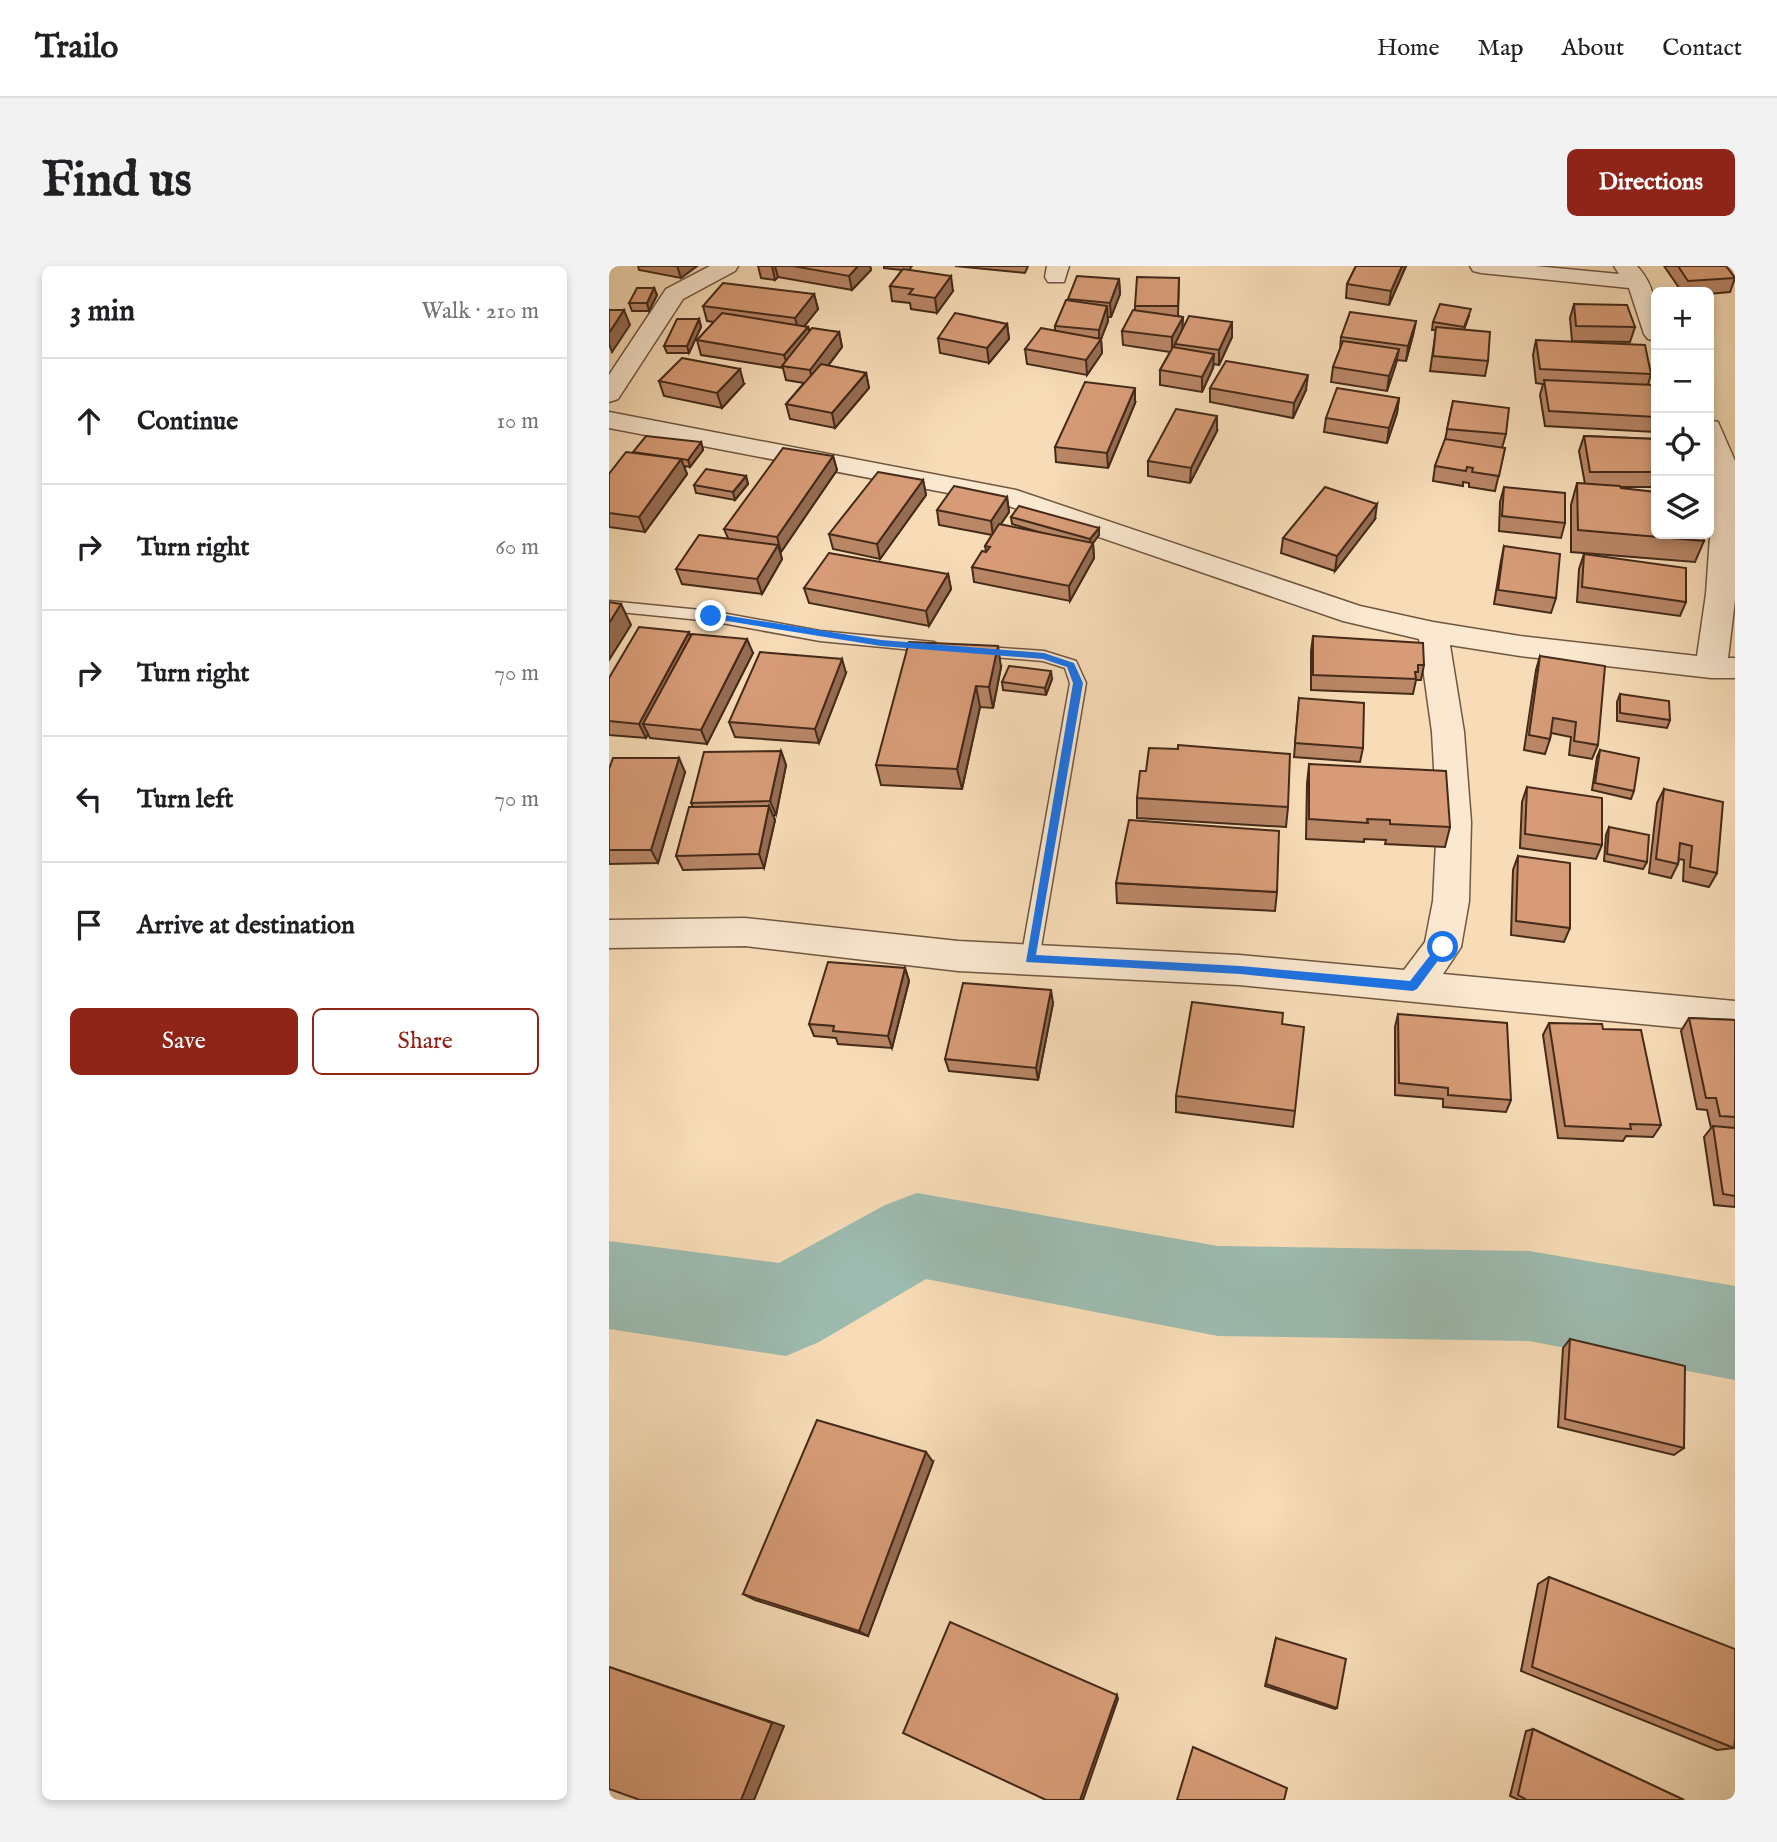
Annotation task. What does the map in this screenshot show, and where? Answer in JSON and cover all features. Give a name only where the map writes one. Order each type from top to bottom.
[{"type":"street","points":[[611,387],[674,294],[727,266]]},
{"type":"street","points":[[1481,266],[1560,276],[1632,274],[1651,322]]},
{"type":"street","points":[[609,420],[1006,496],[1354,614],[1433,632],[1520,646],[1723,668],[1721,594],[1728,456],[1714,435]]},
{"type":"street","points":[[1413,986],[1443,947],[1451,901],[1454,822],[1448,732],[1433,632]]},
{"type":"street","points":[[609,934],[745,932],[958,956],[1240,970],[1735,1017]]},
{"type":"lane","points":[[609,606],[711,616],[832,637],[1044,656],[1071,665],[1078,683],[1030,959]]},
{"type":"building","points":[[793,266],[858,266],[849,276]]},
{"type":"building","points":[[1356,266],[1402,266],[1391,291],[1347,284]]},
{"type":"building","points":[[1678,266],[1726,266],[1735,278],[1688,281]]},
{"type":"building","points":[[903,269],[951,276],[935,298],[909,294],[913,289],[890,286]]},
{"type":"building","points":[[1077,276],[1119,279],[1110,303],[1068,299]]},
{"type":"building","points":[[1137,277],[1179,278],[1178,306],[1135,306]]},
{"type":"building","points":[[723,283],[814,294],[795,318],[703,306]]},
{"type":"building","points":[[637,288],[654,288],[647,303],[629,303]]},
{"type":"building","points":[[1066,300],[1107,306],[1099,330],[1055,326]]},
{"type":"building","points":[[1440,304],[1471,309],[1464,327],[1433,322]]},
{"type":"building","points":[[1574,304],[1627,305],[1635,327],[1576,326]]},
{"type":"building","points":[[609,310],[624,310],[609,333]]},
{"type":"building","points":[[1133,310],[1183,317],[1172,337],[1122,331]]},
{"type":"building","points":[[1350,312],[1416,321],[1408,346],[1341,337]]},
{"type":"building","points":[[722,313],[808,327],[784,355],[697,340]]},
{"type":"building","points":[[955,313],[1007,324],[987,348],[938,338]]},
{"type":"building","points":[[1189,316],[1232,322],[1219,350],[1175,344]]},
{"type":"building","points":[[677,319],[699,319],[687,346],[664,346]]},
{"type":"building","points":[[1436,327],[1490,332],[1488,361],[1433,356]]},
{"type":"building","points":[[812,328],[839,332],[810,370],[782,366]]},
{"type":"building","points":[[1041,328],[1101,339],[1086,360],[1025,349]]},
{"type":"building","points":[[1536,340],[1645,345],[1651,374],[1540,369]]},
{"type":"building","points":[[1343,341],[1399,349],[1389,376],[1333,367]]},
{"type":"building","points":[[1173,347],[1214,354],[1202,377],[1160,370]]},
{"type":"building","points":[[682,358],[740,369],[717,393],[659,381]]},
{"type":"building","points":[[1226,361],[1308,375],[1294,403],[1210,388]]},
{"type":"building","points":[[821,364],[866,373],[832,413],[786,404]]},
{"type":"building","points":[[1544,380],[1651,385],[1651,417],[1549,411]]},
{"type":"building","points":[[1085,382],[1135,388],[1107,453],[1055,447]]},
{"type":"building","points":[[1337,388],[1399,398],[1389,428],[1326,418]]},
{"type":"building","points":[[1453,401],[1509,408],[1506,434],[1447,429]]},
{"type":"building","points":[[1176,409],[1217,416],[1191,468],[1148,461]]},
{"type":"building","points":[[646,436],[701,442],[688,460],[633,452]]},
{"type":"building","points":[[1584,436],[1651,439],[1651,472],[1590,472]]},
{"type":"building","points":[[1445,439],[1505,448],[1499,476],[1472,472],[1473,468],[1467,467],[1466,471],[1435,466]]},
{"type":"building","points":[[783,448],[833,456],[777,537],[724,529]]},
{"type":"building","points":[[626,452],[681,459],[639,517],[609,513],[609,474]]},
{"type":"building","points":[[706,469],[746,476],[733,492],[694,485]]},
{"type":"building","points":[[878,472],[923,480],[877,544],[829,534]]},
{"type":"building","points":[[1577,483],[1651,491],[1651,536],[1578,530]]},
{"type":"building","points":[[954,486],[1007,497],[991,521],[937,510]]},
{"type":"building","points":[[1325,487],[1377,504],[1337,556],[1283,538]]},
{"type":"building","points":[[1504,487],[1565,493],[1565,523],[1502,516]]},
{"type":"building","points":[[1019,506],[1099,528],[1090,539],[1011,517]]},
{"type":"building","points":[[999,524],[1093,543],[1069,586],[972,567],[982,551],[986,552],[990,547],[985,546]]},
{"type":"building","points":[[699,535],[778,545],[757,579],[676,569]]},
{"type":"building","points":[[1504,546],[1560,554],[1556,598],[1498,590]]},
{"type":"building","points":[[829,553],[948,574],[926,611],[804,588]]},
{"type":"building","points":[[1584,554],[1686,568],[1686,602],[1582,587]]},
{"type":"building","points":[[609,602],[621,604],[609,623]]},
{"type":"building","points":[[639,627],[689,632],[639,724],[609,721],[609,678]]},
{"type":"building","points":[[692,634],[747,639],[701,730],[643,724]]},
{"type":"building","points":[[1313,636],[1423,643],[1424,665],[1418,665],[1416,679],[1313,675]]},
{"type":"building","points":[[909,642],[998,646],[989,687],[976,686],[957,769],[876,765]]},
{"type":"building","points":[[760,652],[842,659],[815,729],[729,722]]},
{"type":"building","points":[[1540,656],[1605,666],[1598,745],[1574,741],[1576,722],[1553,718],[1550,739],[1529,735]]},
{"type":"building","points":[[1009,666],[1051,671],[1045,688],[1002,682]]},
{"type":"building","points":[[1620,694],[1669,701],[1670,720],[1620,713]]},
{"type":"building","points":[[1299,698],[1364,703],[1363,748],[1295,743]]},
{"type":"building","points":[[1178,745],[1290,754],[1288,807],[1137,798],[1140,771],[1146,771],[1149,748],[1178,749]]},
{"type":"building","points":[[1600,750],[1639,758],[1634,791],[1595,783]]},
{"type":"building","points":[[781,751],[770,801],[691,803],[704,752]]},
{"type":"building","points":[[613,758],[679,758],[651,850],[609,850],[609,769]]},
{"type":"building","points":[[1309,764],[1446,771],[1450,827],[1390,824],[1390,820],[1367,819],[1368,823],[1309,819]]},
{"type":"building","points":[[1527,787],[1602,798],[1602,845],[1525,834]]},
{"type":"building","points":[[1664,789],[1723,802],[1717,873],[1690,867],[1692,846],[1680,843],[1678,864],[1656,859]]},
{"type":"building","points":[[769,806],[759,854],[676,856],[689,807]]},
{"type":"building","points":[[1129,820],[1279,831],[1277,892],[1116,883]]},
{"type":"building","points":[[1609,827],[1649,835],[1647,862],[1607,854]]},
{"type":"building","points":[[1518,856],[1570,863],[1570,928],[1516,921]]},
{"type":"building","points":[[828,962],[905,968],[888,1036],[833,1031],[834,1026],[809,1024]]},
{"type":"building","points":[[963,983],[1051,990],[1036,1068],[945,1059]]},
{"type":"building","points":[[1192,1002],[1283,1013],[1282,1024],[1304,1027],[1295,1111],[1176,1096]]},
{"type":"building","points":[[1398,1014],[1507,1023],[1511,1100],[1448,1095],[1448,1088],[1399,1083]]},
{"type":"building","points":[[1689,1018],[1735,1020],[1735,1117],[1720,1116],[1716,1098],[1706,1098]]},
{"type":"building","points":[[1549,1023],[1602,1024],[1603,1029],[1641,1030],[1661,1125],[1630,1124],[1631,1129],[1565,1126]]},
{"type":"building","points":[[1713,1126],[1735,1128],[1735,1196],[1723,1194]]},
{"type":"building","points":[[1570,1339],[1685,1366],[1684,1448],[1565,1419]]},
{"type":"building","points":[[817,1420],[926,1452],[859,1631],[743,1594]]},
{"type":"building","points":[[1549,1577],[1735,1649],[1734,1748],[1532,1667]]},
{"type":"building","points":[[950,1622],[1117,1695],[1080,1800],[1046,1800],[903,1733]]},
{"type":"building","points":[[1276,1638],[1346,1659],[1337,1708],[1266,1684]]},
{"type":"building","points":[[609,1667],[772,1723],[741,1800],[640,1800],[609,1789]]},
{"type":"building","points":[[1533,1729],[1684,1800],[1527,1800],[1518,1795]]},
{"type":"building","points":[[1193,1747],[1287,1788],[1284,1800],[1177,1800]]},
{"type":"waterway","points":[[609,1285],[786,1310],[917,1235],[1218,1291],[1529,1296],[1735,1333]]},
{"type":"route","points":[[711,616],[820,636],[1044,656],[1071,665],[1078,683],[1030,959],[1240,970],[1413,986],[1443,947]]}]
